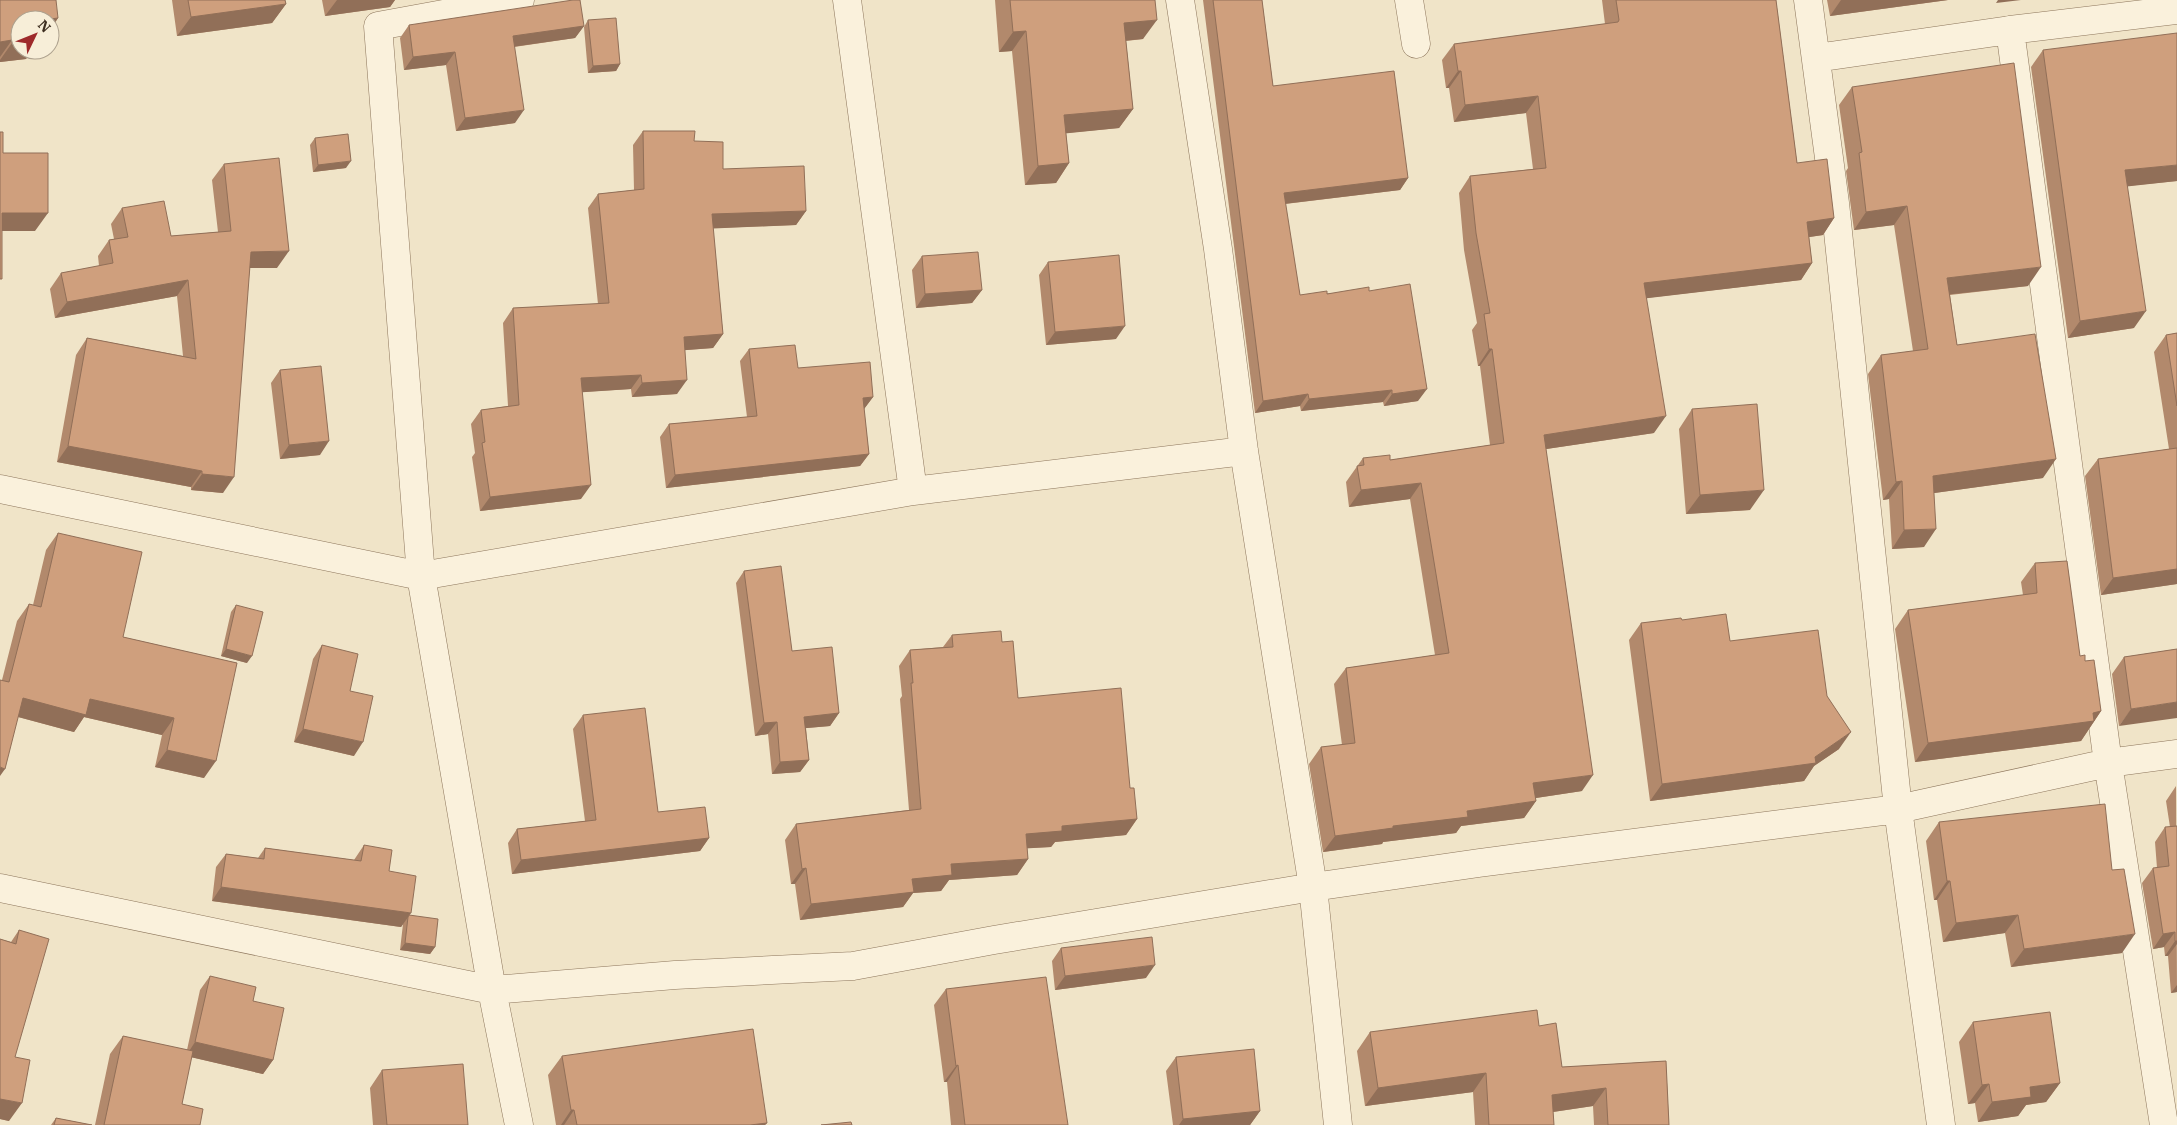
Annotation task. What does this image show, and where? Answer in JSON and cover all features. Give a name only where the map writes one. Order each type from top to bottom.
[{"type":"street","points":[[519,1125],[492,990],[421,576],[378,26],[520,0]]},
{"type":"street","points":[[847,0],[913,491]]},
{"type":"street","points":[[1180,0],[1219,259],[1244,451],[1313,887],[1338,1125]]},
{"type":"street","points":[[1409,0],[1416,44]]},
{"type":"street","points":[[1808,0],[1835,203],[1898,808],[1940,1125]]},
{"type":"street","points":[[1816,58],[2172,7]]},
{"type":"street","points":[[2010,30],[2108,763],[2164,1125]]},
{"type":"street","points":[[0,489],[421,576],[913,491],[1244,451]]},
{"type":"street","points":[[0,888],[492,990],[675,975],[853,966],[994,940],[1313,887],[1479,863],[1898,808],[2108,763],[2177,754]]},
{"type":"building","points":[[0,0],[56,0],[57,10],[10,10],[10,40],[0,42]]},
{"type":"building","points":[[188,0],[285,0],[286,4],[191,17]]},
{"type":"building","points":[[580,0],[584,26],[513,36],[524,110],[465,118],[455,52],[413,57],[409,25]]},
{"type":"building","points":[[1010,0],[1155,0],[1157,20],[1124,23],[1133,109],[1064,115],[1069,163],[1038,166],[1026,31],[1013,32]]},
{"type":"building","points":[[1213,0],[1262,0],[1273,86],[1394,71],[1408,178],[1284,193],[1300,295],[1327,291],[1327,294],[1369,287],[1369,291],[1410,284],[1427,389],[1392,394],[1392,390],[1309,399],[1308,394],[1263,401]]},
{"type":"building","points":[[1616,0],[1776,0],[1797,163],[1827,159],[1834,218],[1807,222],[1812,263],[1644,283],[1666,416],[1544,435],[1593,775],[1533,783],[1536,801],[1467,811],[1468,817],[1393,826],[1393,828],[1335,836],[1321,747],[1355,743],[1346,668],[1449,653],[1421,483],[1361,490],[1357,466],[1364,465],[1363,458],[1390,455],[1390,460],[1504,443],[1492,349],[1489,349],[1484,314],[1490,313],[1476,233],[1470,176],[1546,168],[1538,96],[1465,105],[1461,71],[1458,71],[1454,44],[1618,22]]},
{"type":"building","points":[[616,18],[620,64],[593,66],[588,20]]},
{"type":"building","points":[[2177,33],[2177,165],[2125,170],[2146,311],[2080,321],[2043,50]]},
{"type":"building","points":[[2014,63],[2041,267],[1947,278],[1957,345],[2035,334],[2056,459],[1933,476],[1936,529],[1904,530],[1902,481],[1896,482],[1881,355],[1928,349],[1907,206],[1866,212],[1859,153],[1862,152],[1852,87]]},
{"type":"building","points":[[643,131],[695,131],[694,141],[723,142],[723,169],[804,166],[806,211],[712,214],[723,334],[684,337],[687,380],[642,383],[641,375],[581,378],[591,485],[490,497],[482,443],[485,442],[481,410],[519,405],[513,308],[609,303],[598,194],[644,189]]},
{"type":"building","points":[[0,132],[3,132],[3,153],[48,153],[48,213],[2,213],[2,279],[0,279]]},
{"type":"building","points":[[348,134],[351,161],[318,165],[315,138]]},
{"type":"building","points":[[279,158],[289,251],[251,252],[234,477],[202,474],[202,471],[68,446],[87,338],[196,359],[188,280],[67,302],[61,273],[113,263],[109,240],[128,237],[122,208],[164,201],[171,236],[231,231],[224,164]]},
{"type":"building","points":[[978,252],[982,290],[925,294],[922,256]]},
{"type":"building","points":[[1119,255],[1125,326],[1055,332],[1048,262]]},
{"type":"building","points":[[2177,333],[2177,406],[2166,335]]},
{"type":"building","points":[[795,345],[798,368],[870,362],[873,397],[863,398],[869,454],[675,475],[669,424],[757,416],[749,349]]},
{"type":"building","points":[[321,366],[329,441],[289,445],[280,370]]},
{"type":"building","points":[[1757,404],[1764,490],[1700,495],[1692,409]]},
{"type":"building","points":[[2177,448],[2177,569],[2113,578],[2098,459]]},
{"type":"building","points":[[58,533],[142,552],[123,637],[237,663],[216,761],[167,750],[174,718],[90,699],[86,715],[23,698],[5,769],[0,767],[0,680],[9,682],[29,604],[41,607]]},
{"type":"building","points":[[2067,561],[2080,656],[2085,655],[2085,661],[2094,660],[2101,711],[2093,713],[2094,721],[1928,743],[1908,610],[2037,593],[2035,563]]},
{"type":"building","points":[[781,566],[792,651],[832,647],[839,713],[804,717],[809,760],[780,762],[777,722],[764,723],[744,571]]},
{"type":"building","points":[[236,605],[263,612],[252,656],[226,649]]},
{"type":"building","points":[[1726,614],[1730,641],[1818,630],[1827,696],[1851,732],[1815,757],[1816,763],[1662,784],[1641,623]]},
{"type":"building","points":[[1001,631],[1002,642],[1013,641],[1018,698],[1121,688],[1130,788],[1134,788],[1137,819],[1062,826],[1062,831],[1026,834],[1028,859],[951,864],[952,875],[912,879],[914,892],[811,904],[806,868],[802,869],[796,824],[921,809],[910,650],[953,647],[952,635]]},
{"type":"building","points":[[322,645],[358,654],[350,691],[373,696],[363,742],[303,729]]},
{"type":"building","points":[[2177,649],[2177,702],[2131,709],[2124,657]]},
{"type":"building","points":[[645,708],[658,812],[705,807],[709,838],[521,860],[517,829],[596,820],[583,715]]},
{"type":"building","points":[[2105,804],[2112,870],[2124,869],[2135,934],[2024,949],[2018,915],[1956,923],[1950,881],[1947,881],[1939,822]]},
{"type":"building","points":[[2177,826],[2177,941],[2175,941],[2175,932],[2163,934],[2153,868],[2169,866],[2165,827]]},
{"type":"building","points":[[364,845],[392,850],[389,871],[416,876],[411,913],[221,887],[226,854],[264,859],[265,848],[361,861]]},
{"type":"building","points":[[409,915],[438,919],[435,947],[405,943]]},
{"type":"building","points":[[19,930],[49,939],[15,1057],[30,1060],[22,1103],[0,1099],[0,939],[16,944]]},
{"type":"building","points":[[1152,937],[1155,965],[1065,976],[1061,948]]},
{"type":"building","points":[[210,976],[256,987],[253,1001],[284,1008],[273,1060],[195,1042]]},
{"type":"building","points":[[1046,977],[1068,1125],[965,1125],[946,989]]},
{"type":"building","points":[[1537,1010],[1539,1026],[1556,1023],[1562,1067],[1666,1061],[1669,1125],[1608,1125],[1606,1088],[1552,1095],[1554,1125],[1489,1125],[1486,1073],[1378,1088],[1370,1032]]},
{"type":"building","points":[[2050,1012],[2060,1083],[2030,1087],[2031,1097],[1992,1102],[1989,1084],[1982,1085],[1973,1022]]},
{"type":"building","points":[[753,1029],[767,1123],[750,1125],[577,1125],[574,1110],[571,1110],[562,1056]]},
{"type":"building","points":[[123,1036],[193,1051],[182,1104],[203,1109],[200,1125],[104,1125]]},
{"type":"building","points":[[1254,1049],[1260,1111],[1183,1119],[1176,1057]]},
{"type":"building","points":[[463,1064],[468,1125],[387,1125],[382,1070]]},
{"type":"building","points":[[56,1118],[92,1125],[54,1125]]},
{"type":"building","points":[[851,1122],[852,1125],[821,1125]]}]
